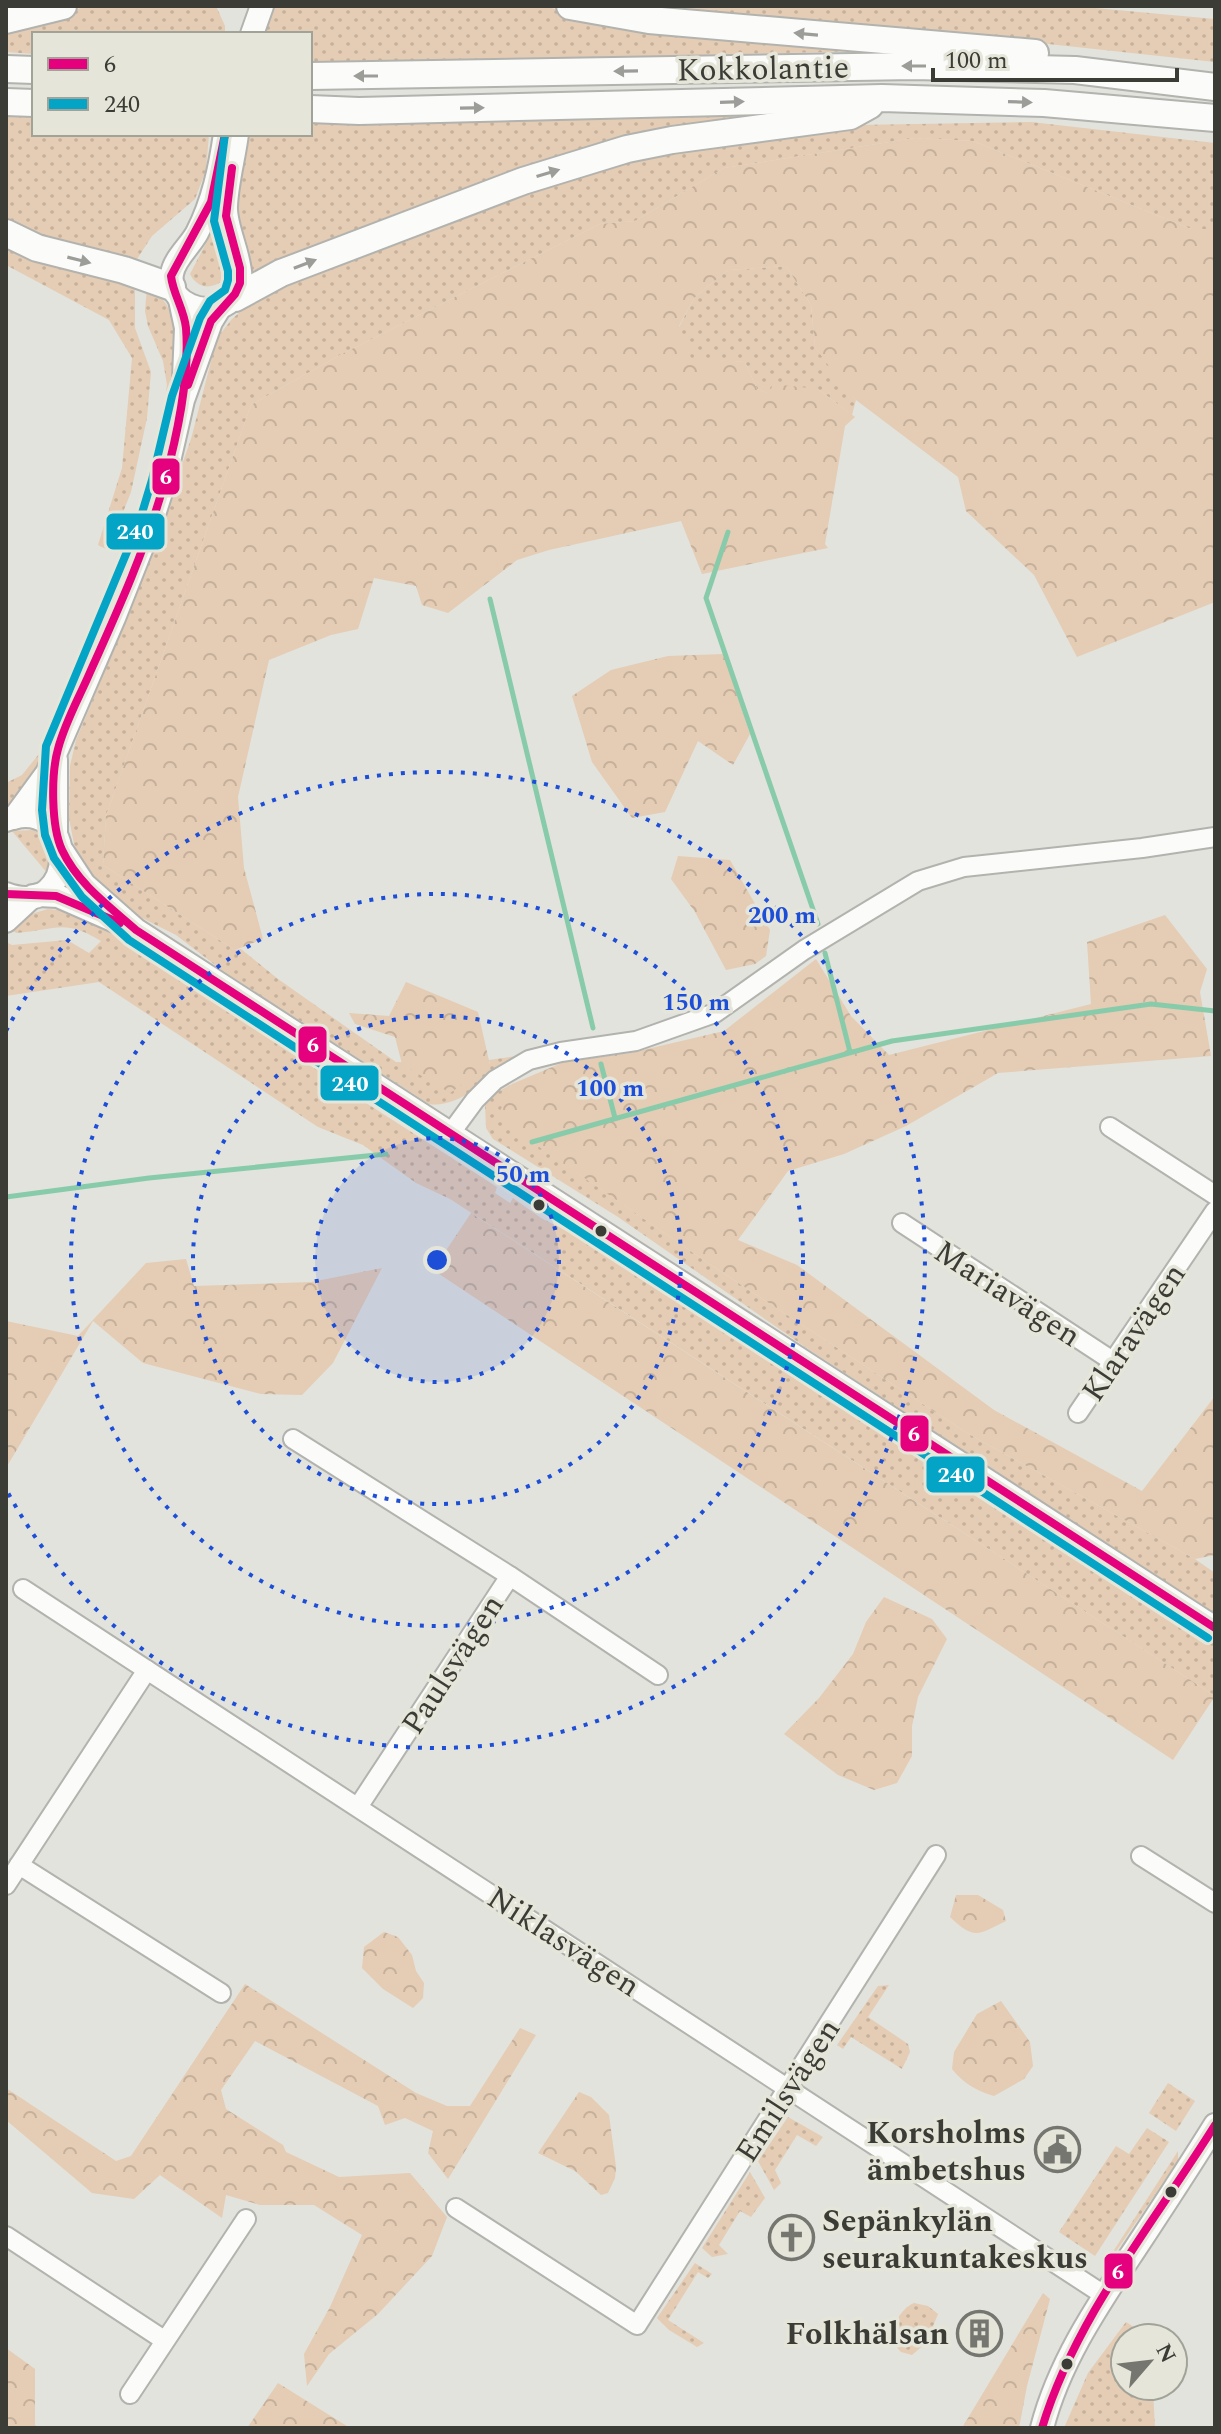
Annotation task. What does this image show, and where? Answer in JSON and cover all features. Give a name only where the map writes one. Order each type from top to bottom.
[{"type":"highway","points":[[6,20],[63,6]]},
{"type":"highway","points":[[570,6],[649,20],[1041,53],[1075,70]]},
{"type":"highway","name":"Kokkolantie","points":[[312,76],[914,66],[1075,70],[1215,87]]},
{"type":"highway","points":[[6,69],[32,70]]},
{"type":"highway","points":[[227,303],[281,273],[538,176],[627,149],[672,140],[850,116],[882,98]]},
{"type":"highway","name":"Kokkolantie","points":[[312,109],[359,111],[882,98],[1044,103],[1215,118]]},
{"type":"highway","points":[[6,102],[32,103]]},
{"type":"highway","points":[[6,233],[37,248],[124,270],[176,293]]},
{"type":"main road","points":[[242,32],[243,6]]},
{"type":"main road","points":[[253,32],[262,6]]},
{"type":"main road","points":[[9,819],[47,773],[150,527],[164,483],[183,400],[211,322],[240,282],[240,269],[226,221],[225,136]]},
{"type":"main road","points":[[183,400],[186,328],[171,276],[211,202],[236,136]]},
{"type":"main road","points":[[176,293],[198,309],[227,303]]},
{"type":"main road","points":[[6,921],[57,878],[63,861],[54,772],[58,747]]},
{"type":"main road","points":[[9,819],[38,819],[59,843],[84,884],[136,930],[1215,1628]]},
{"type":"main road","points":[[6,894],[23,898],[58,896],[136,930]]},
{"type":"main road","points":[[1042,2428],[1066,2363],[1104,2295],[1215,2125]]},
{"type":"street","points":[[450,1134],[475,1100],[495,1080],[529,1060],[636,1041],[715,1013],[804,950],[918,881],[964,867],[1215,837]]},
{"type":"street","points":[[1110,1127],[1215,1195]]},
{"type":"street","name":"Klaravägen","points":[[1078,1413],[1215,1211]]},
{"type":"street","name":"Mariavägen","points":[[902,1223],[1114,1362]]},
{"type":"street","name":"Paulsvägen","points":[[293,1439],[510,1576],[358,1807]]},
{"type":"street","points":[[510,1576],[658,1675]]},
{"type":"street","name":"Niklasvägen","points":[[23,1589],[1104,2295]]},
{"type":"street","points":[[6,1885],[147,1670]]},
{"type":"street","name":"Emilsvägen","points":[[456,2208],[637,2325],[936,1855]]},
{"type":"street","points":[[1141,1856],[1215,1903]]},
{"type":"street","points":[[19,1865],[221,1993]]},
{"type":"street","points":[[130,2394],[246,2219]]},
{"type":"street","points":[[6,2236],[164,2340]]},
{"type":"green space","points":[[86,6],[216,6],[225,32],[32,32],[32,54],[6,52],[6,29],[34,25]]},
{"type":"green space","points":[[272,6],[545,6],[584,18],[913,50],[312,64],[312,32],[265,32]]},
{"type":"green space","points":[[626,6],[1073,6],[1215,19],[1215,62],[993,38]]},
{"type":"green space","points":[[6,111],[32,113],[32,136],[209,136],[206,170],[195,199],[152,236],[137,259],[41,238],[6,221]]},
{"type":"green space","points":[[751,116],[647,135],[487,184],[252,272],[238,227],[236,181],[245,136],[312,136],[312,120],[485,121]]},
{"type":"green space","points":[[1031,122],[1215,143],[1215,229],[1191,229],[973,141],[915,138],[724,168],[635,221],[600,224],[340,355],[251,405],[106,816],[103,865],[235,950],[241,949],[278,979],[396,1062],[490,1065],[489,1060],[517,1056],[486,1082],[452,1101],[429,1104],[223,971],[176,935],[138,916],[106,894],[85,869],[74,844],[69,818],[70,766],[76,740],[136,596],[191,439],[217,338],[232,319],[257,297],[295,278],[540,184],[646,155],[858,125]]},
{"type":"green space","points":[[915,138],[973,141],[1191,229],[1215,229],[1215,602],[1077,657],[1034,575],[966,511],[958,477],[856,400],[839,380],[815,347],[811,305],[786,266],[728,270],[694,298],[679,326],[691,358],[745,362],[757,389],[769,394],[773,384],[818,389],[855,417],[845,426],[825,544],[828,548],[702,574],[681,521],[517,560],[448,613],[422,605],[416,586],[374,578],[358,629],[331,635],[269,660],[238,797],[244,868],[263,939],[235,950],[103,865],[106,816],[251,405],[340,355],[600,224],[635,221],[724,168]]},
{"type":"green space","points":[[214,228],[222,281],[213,286],[204,286],[190,274]]},
{"type":"green space","points":[[6,246],[65,269],[135,285],[135,328],[151,372],[147,418],[131,492],[108,550],[98,545],[122,468],[132,358],[109,320],[6,265]]},
{"type":"green space","points":[[786,266],[811,305],[815,347],[856,400],[852,415],[818,389],[769,394],[757,389],[745,362],[691,359],[679,327],[694,298],[728,270]]},
{"type":"green space","points":[[147,287],[165,302],[174,332],[169,403],[155,470],[133,535],[59,720],[27,783],[13,802],[6,806],[6,783],[22,775],[39,754],[142,501],[159,438],[167,385],[163,361],[148,326],[145,311]]},
{"type":"green space","points":[[724,654],[750,734],[733,765],[698,741],[665,812],[632,818],[592,762],[572,696],[611,670],[668,656]]},
{"type":"green space","points":[[33,830],[48,843],[51,860],[48,874],[12,831]]},
{"type":"green space","points":[[678,856],[730,860],[770,930],[766,956],[755,964],[726,970],[695,912],[671,879]]},
{"type":"green space","points":[[48,909],[67,911],[96,923],[126,941],[257,1026],[338,1085],[497,1187],[495,1193],[510,1203],[513,1198],[541,1218],[610,1253],[1042,1530],[1119,1574],[1215,1638],[1215,1696],[450,1199],[416,1183],[363,1145],[318,1127],[99,982],[6,996],[6,942],[12,945],[67,940],[89,953],[101,941],[68,928],[16,933],[11,929],[28,915]]},
{"type":"green space","points":[[1165,915],[1207,969],[1200,992],[1211,1056],[998,1073],[906,1126],[844,1154],[788,1171],[738,1240],[797,1265],[994,1410],[1142,1491],[1215,1396],[1215,1555],[1195,1559],[967,1433],[708,1263],[497,1118],[512,1084],[564,1062],[630,1053],[724,1031],[816,959],[851,1016],[889,1055],[1091,1004],[1087,942]]},
{"type":"green space","points":[[406,982],[478,1012],[490,1065],[450,1093],[402,1064],[395,1037],[355,1024],[349,1013],[389,1016]]},
{"type":"green space","points":[[512,1084],[498,1118],[708,1263],[967,1433],[1195,1559],[1215,1573],[1215,1614],[811,1351],[618,1217],[493,1139],[486,1128],[485,1104],[494,1094]]},
{"type":"green space","points":[[471,1213],[1215,1696],[1173,1760],[433,1270]]},
{"type":"green space","points":[[186,1259],[194,1286],[311,1282],[382,1268],[333,1363],[302,1395],[261,1394],[143,1363],[93,1321],[6,1468],[6,1321],[78,1336],[146,1263]]},
{"type":"green space","points":[[884,1597],[932,1619],[947,1639],[918,1697],[912,1726],[912,1756],[897,1783],[874,1790],[838,1775],[784,1734],[819,1698],[853,1654],[866,1622]]},
{"type":"green space","points":[[956,1895],[978,1895],[1003,1910],[1006,1921],[982,1932],[965,1929],[950,1917]]},
{"type":"green space","points":[[384,1932],[398,1937],[412,1955],[416,1971],[424,1983],[423,1998],[413,2008],[383,1989],[362,1968],[364,1947]]},
{"type":"green space","points":[[245,1984],[416,2093],[447,2106],[470,2106],[520,2028],[536,2035],[448,2179],[428,2153],[433,2131],[405,2118],[385,2125],[378,2106],[255,2041],[221,2090],[226,2109],[283,2145],[286,2152],[339,2177],[410,2173],[447,2217],[432,2256],[378,2314],[329,2354],[307,2386],[304,2354],[330,2307],[362,2235],[314,2205],[260,2205],[226,2195],[222,2218],[160,2175],[134,2199],[92,2193],[6,2120],[6,2088],[116,2161],[131,2156]]},
{"type":"green space","points":[[889,1985],[868,2017],[908,2044],[910,2052],[902,2069],[851,2037],[843,2049],[837,2045],[878,1986]]},
{"type":"green space","points":[[1001,2001],[1030,2042],[1033,2066],[1024,2079],[994,2096],[971,2086],[952,2069],[954,2052],[977,2014]]},
{"type":"green space","points":[[1168,2083],[1195,2101],[1176,2131],[1149,2113]]},
{"type":"green space","points":[[579,2092],[591,2097],[609,2115],[615,2178],[608,2193],[601,2195],[575,2171],[538,2153]]},
{"type":"green space","points":[[788,2117],[823,2137],[816,2146],[797,2135],[775,2170],[781,2183],[774,2190],[758,2161]]},
{"type":"green space","points":[[1147,2128],[1169,2142],[1095,2256],[1059,2232],[1116,2146],[1129,2154]]},
{"type":"green space","points":[[1178,2151],[1178,2161],[1108,2263],[1107,2261]]},
{"type":"green space","points":[[750,2172],[765,2198],[751,2217],[740,2211],[719,2245],[728,2254],[712,2257],[702,2248]]},
{"type":"green space","points":[[695,2263],[712,2274],[708,2278],[698,2272],[668,2320],[704,2343],[697,2347],[669,2330],[657,2318]]},
{"type":"green space","points":[[1043,2293],[1050,2299],[1019,2428],[962,2428]]},
{"type":"green space","points":[[914,2303],[928,2306],[938,2314],[926,2343],[912,2355],[901,2352],[889,2339],[901,2313]]},
{"type":"green space","points":[[1109,2345],[1109,2402],[1154,2402],[1155,2428],[1064,2428],[1088,2373]]},
{"type":"green space","points":[[6,2348],[35,2369],[35,2425],[40,2428],[6,2428]]},
{"type":"green space","points":[[278,2383],[350,2428],[247,2428]]},
{"type":"waterway","points":[[728,532],[706,598],[818,924]]},
{"type":"waterway","points":[[490,599],[593,1028]]},
{"type":"waterway","points":[[825,953],[850,1052]]},
{"type":"waterway","points":[[532,1142],[892,1041],[1151,1004],[1215,1011]]},
{"type":"waterway","points":[[601,1064],[615,1118]]},
{"type":"waterway","points":[[6,1197],[149,1178],[386,1154]]},
{"type":"transit line","name":"6","points":[[225,136],[211,202],[171,276],[185,321],[187,347],[178,427],[164,484],[140,555],[69,719],[56,760],[53,786],[56,828],[58,840],[69,862],[95,894],[136,930],[1215,1628]]},
{"type":"transit line","name":"240","points":[[225,136],[214,221],[228,280],[225,290],[210,301],[200,318],[172,396],[139,523],[46,746],[42,810],[45,835],[54,858],[82,897],[129,940],[1208,1638]]},
{"type":"transit line","name":"6","points":[[188,385],[211,321],[235,294],[240,283],[240,268],[226,216],[232,168]]},
{"type":"transit line","name":"6","points":[[6,894],[56,896],[120,923]]},
{"type":"transit line","name":"6","points":[[1042,2428],[1075,2347],[1096,2309],[1215,2125]]},
{"type":"place","name":"Korsholms ämbetshus","points":[[1057,2150]]},
{"type":"place","name":"Sepänkylän seurakuntakeskus","points":[[791,2238]]},
{"type":"place","name":"Folkhälsan","points":[[980,2333]]}]
